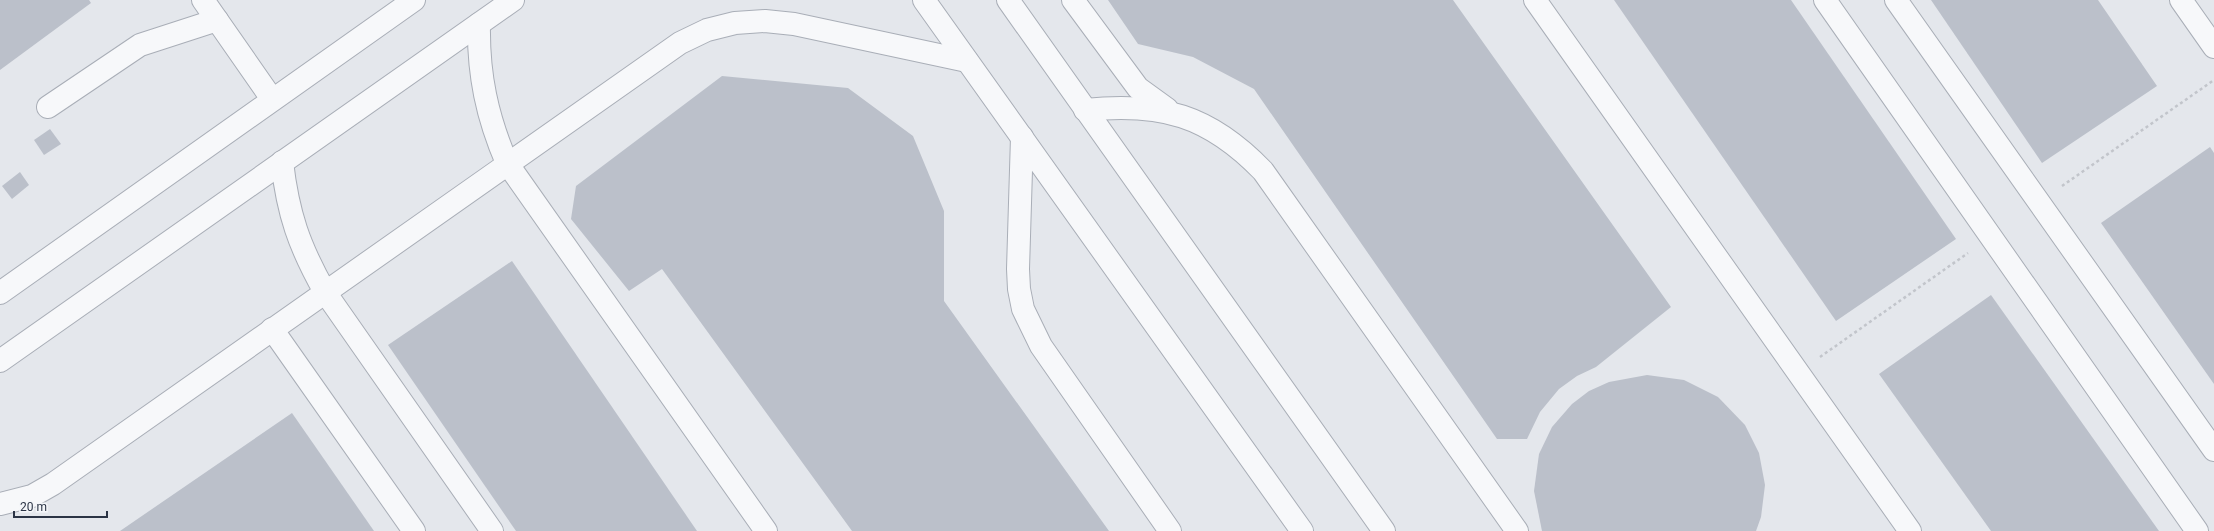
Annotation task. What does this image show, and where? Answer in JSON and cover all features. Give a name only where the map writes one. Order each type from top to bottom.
[{"type":"street","points":[[203,0],[272,99]]},
{"type":"street","points":[[0,293],[272,99],[414,0]]},
{"type":"street","points":[[0,361],[513,0]]},
{"type":"street","points":[[924,0],[1302,531]]},
{"type":"street","points":[[1072,0],[1138,88],[1175,114]]},
{"type":"street","points":[[1535,0],[1910,531]]},
{"type":"street","points":[[1825,0],[2198,531]]},
{"type":"street","points":[[1896,0],[2214,450]]},
{"type":"street","points":[[2181,0],[2214,47]]},
{"type":"street","points":[[1018,6],[1085,110],[1384,531]]},
{"type":"street","points":[[48,107],[140,45],[217,20]]},
{"type":"street","points":[[0,504],[32,496],[53,484],[680,43],[707,30],[735,23],[765,21],[794,24],[967,61]]},
{"type":"street","points":[[479,24],[478,51],[486,105],[495,134],[508,163],[766,531]]},
{"type":"street","points":[[1085,110],[1120,106],[1148,108],[1175,114],[1200,122],[1223,135],[1245,152],[1263,171],[1517,531]]},
{"type":"street","points":[[1022,137],[1018,269],[1019,289],[1023,309],[1041,346],[1170,531]]},
{"type":"street","points":[[282,162],[286,196],[295,229],[308,261],[325,292],[492,531]]},
{"type":"street","points":[[272,329],[414,531]]},
{"type":"building","points":[[0,0],[89,0],[91,3],[0,70]]},
{"type":"building","points":[[1108,0],[1453,0],[1671,307],[1596,367],[1577,376],[1559,389],[1540,412],[1527,439],[1497,439],[1254,89],[1193,57],[1138,44]]},
{"type":"building","points":[[1614,0],[1791,0],[1956,239],[1836,321]]},
{"type":"building","points":[[1931,0],[2098,0],[2157,86],[2042,163]]},
{"type":"building","points":[[722,76],[848,88],[913,136],[944,211],[944,301],[1109,531],[852,531],[662,269],[629,291],[571,219],[576,186]]},
{"type":"building","points":[[50,129],[61,144],[44,155],[34,140]]},
{"type":"building","points":[[2210,147],[2214,153],[2214,384],[2101,223]]},
{"type":"building","points":[[20,172],[29,185],[12,199],[2,186]]},
{"type":"building","points":[[512,261],[697,531],[516,531],[388,345]]},
{"type":"building","points":[[1991,295],[2159,531],[1991,531],[1879,374]]},
{"type":"building","points":[[1647,375],[1684,380],[1718,397],[1745,425],[1759,453],[1765,485],[1761,517],[1756,531],[1542,531],[1534,491],[1539,454],[1552,427],[1572,404],[1589,391],[1609,382]]},
{"type":"building","points":[[292,413],[374,531],[120,531]]}]
